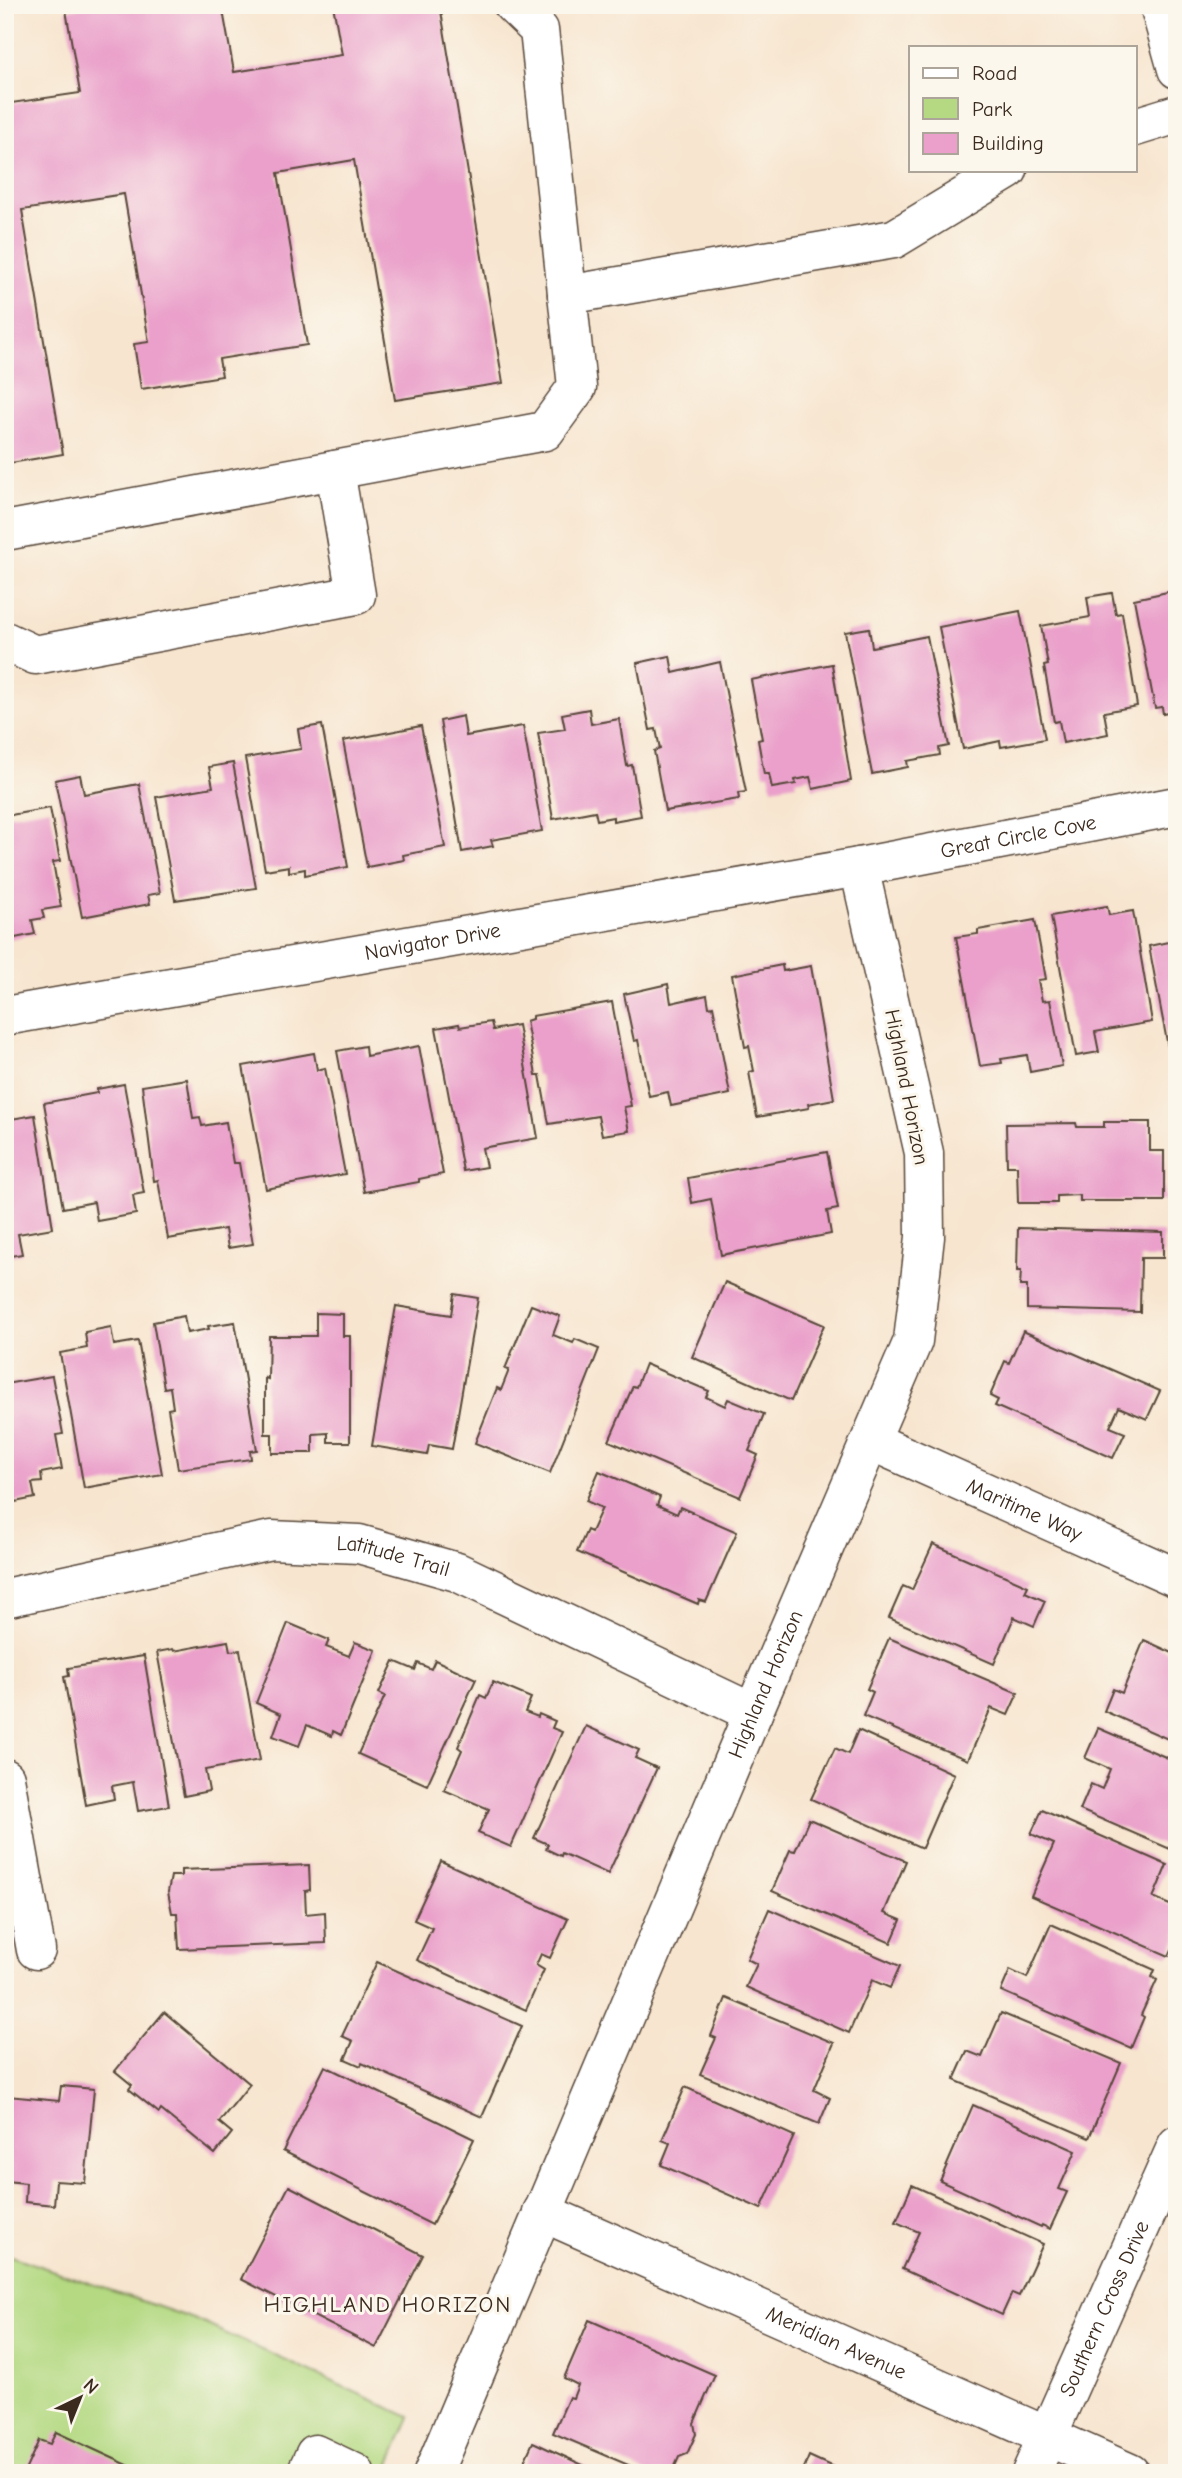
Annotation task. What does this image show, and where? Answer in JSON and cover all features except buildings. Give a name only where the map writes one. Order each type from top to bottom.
[{"type":"street","points":[[5,531],[545,431],[577,387],[539,30],[513,5]]},
{"type":"street","points":[[1160,6],[1177,69]]},
{"type":"street","points":[[1136,127],[1177,114]]},
{"type":"street","points":[[567,295],[894,239],[1005,172]]},
{"type":"street","points":[[5,641],[35,655],[356,596],[335,470]]},
{"type":"street","name":"Great Circle Cove","points":[[859,867],[1177,806]]},
{"type":"street","name":"Navigator Drive","points":[[5,1016],[859,867]]},
{"type":"street","name":"Highland Horizon","points":[[433,2473],[913,1341],[925,1237],[924,1153],[859,867]]},
{"type":"street","name":"Maritime Way","points":[[871,1440],[1177,1578]]},
{"type":"street","name":"Latitude Trail","points":[[5,1598],[271,1540],[359,1544],[457,1572],[753,1713]]},
{"type":"street","points":[[5,1777],[36,1950]]},
{"type":"street","name":"Southern Cross Drive","points":[[1031,2473],[1177,2145]]},
{"type":"street","name":"Meridian Avenue","points":[[542,2213],[1130,2473]]},
{"type":"street","points":[[306,2473],[315,2454],[355,2473]]},
{"type":"green space","points":[[5,2254],[194,2319],[410,2417],[386,2473],[5,2473]]},
{"type":"district","name":"HIGHLAND HORIZON","points":[[388,2304]]}]
